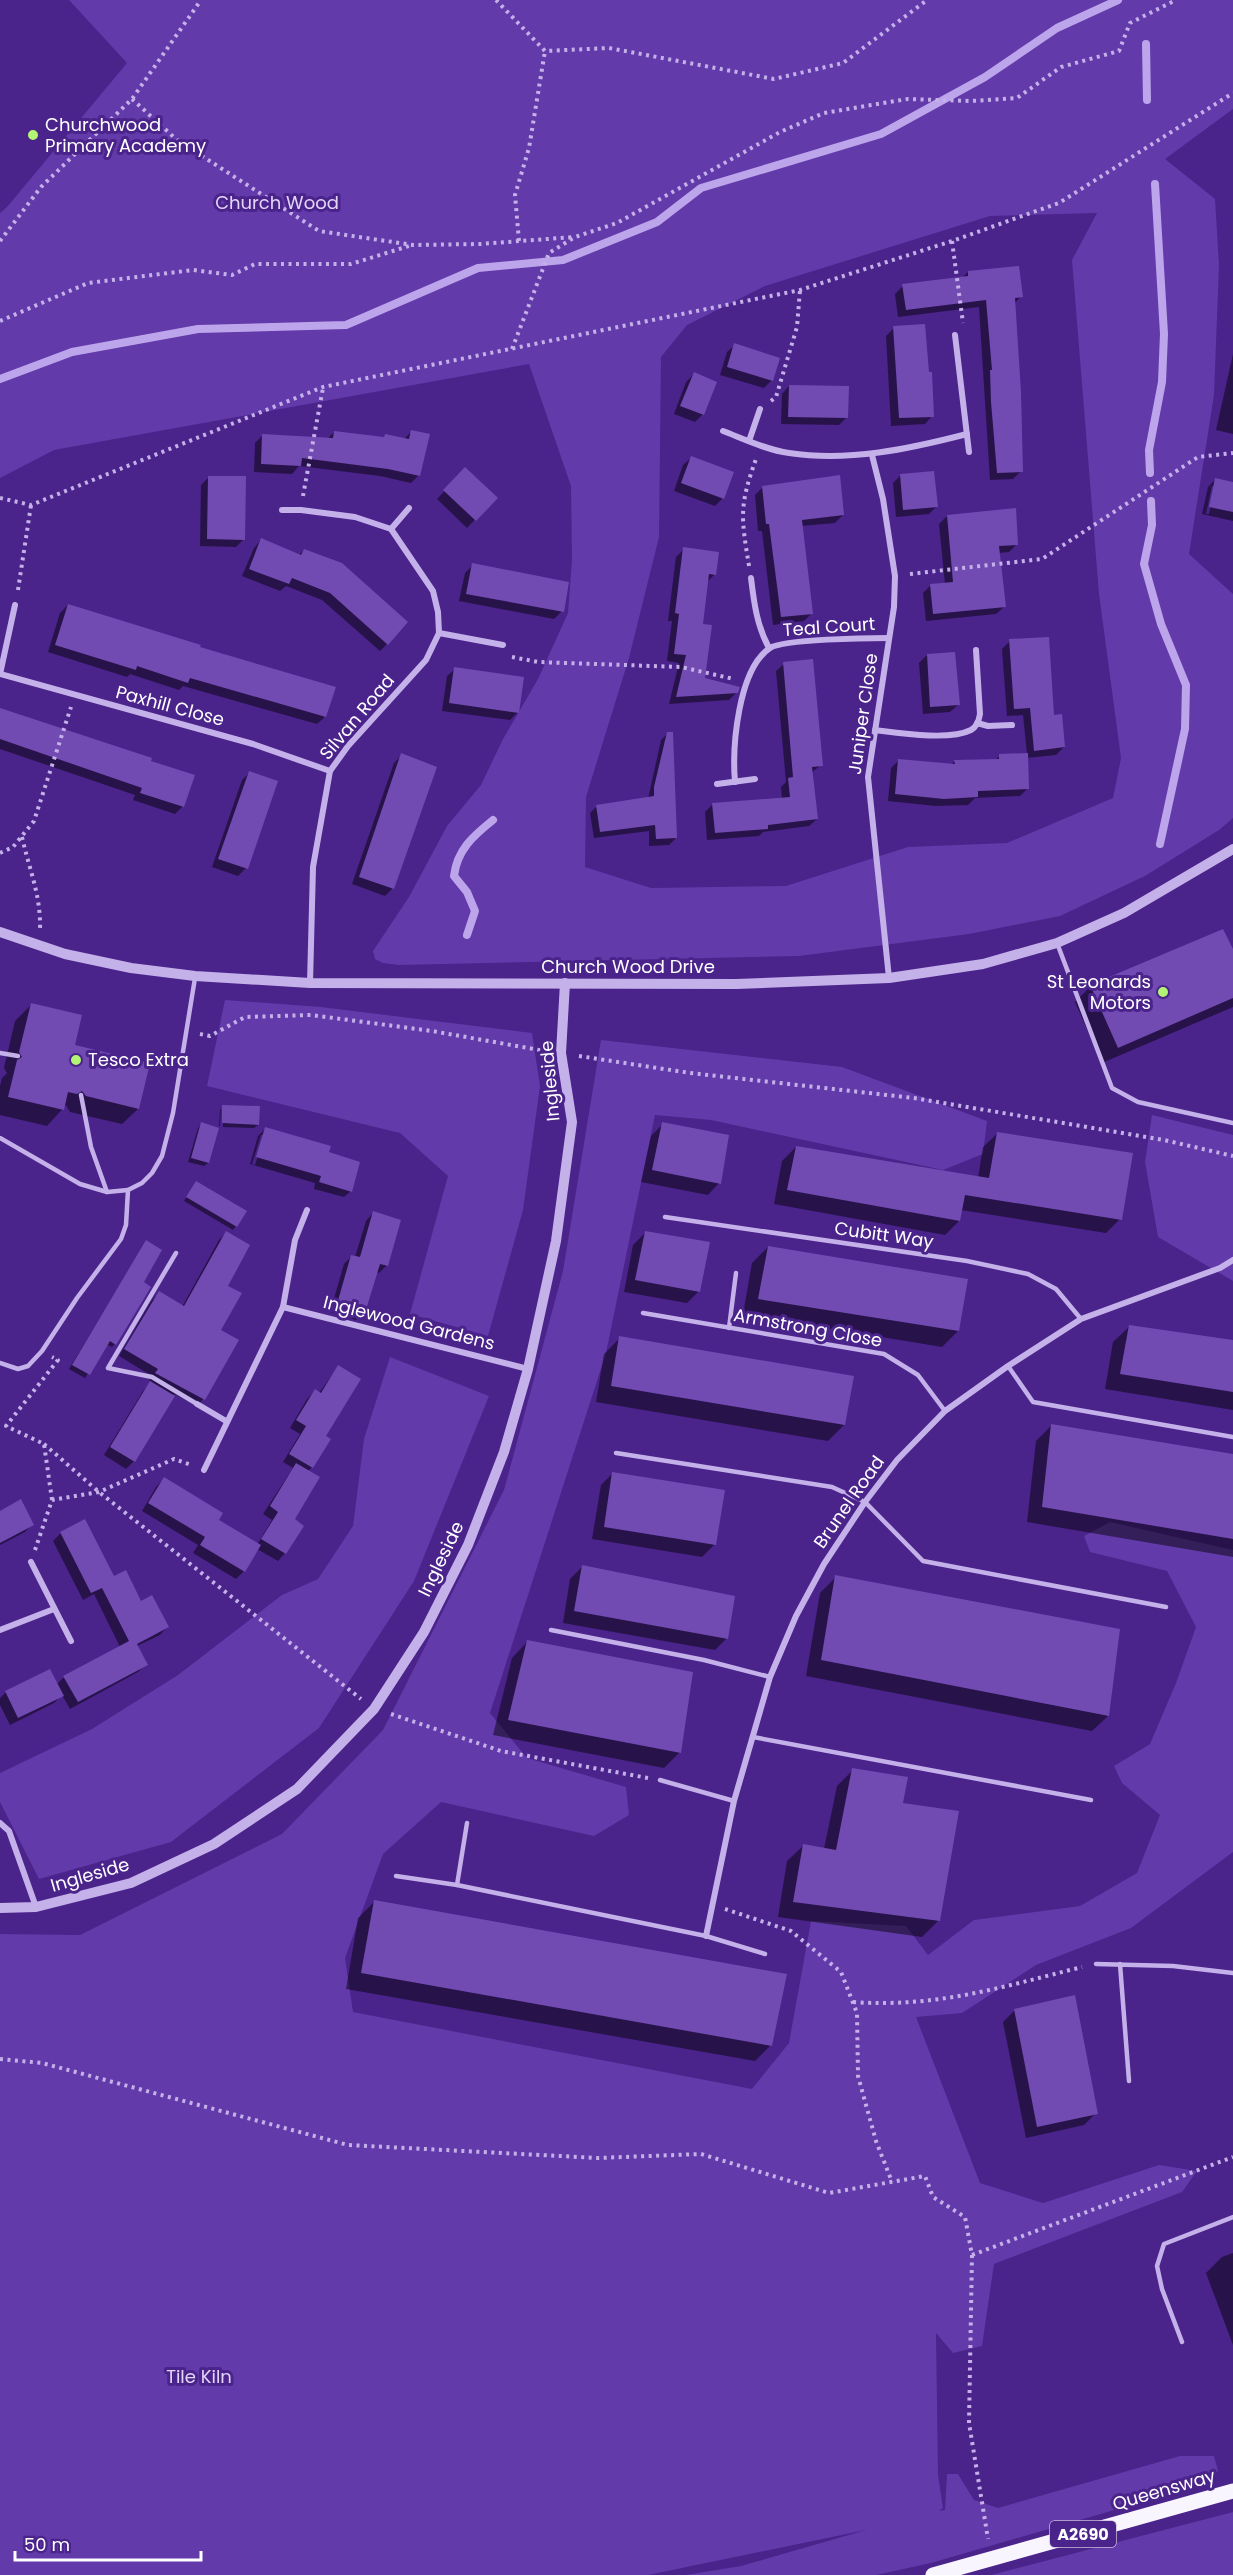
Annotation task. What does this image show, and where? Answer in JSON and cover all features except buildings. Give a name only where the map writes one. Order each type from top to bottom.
[{"type":"main road","name":"Queensway","points":[[933,2575],[1233,2491]]},
{"type":"street","points":[[956,335],[969,452]]},
{"type":"street","points":[[749,441],[760,409]]},
{"type":"street","points":[[723,431],[787,453],[822,456],[872,455],[967,434]]},
{"type":"street","name":"Juniper Close","points":[[872,455],[883,499],[894,576],[894,607],[868,777],[890,978]]},
{"type":"street","points":[[391,529],[409,508]]},
{"type":"street","points":[[282,510],[301,510],[355,517],[391,529],[433,591],[439,633],[503,645]]},
{"type":"street","points":[[752,578],[755,610],[769,648]]},
{"type":"street","name":"Paxhill Close","points":[[15,605],[0,674],[254,744],[330,771]]},
{"type":"street","name":"Silvan Road","points":[[310,983],[313,867],[330,771],[354,738],[426,660],[439,633]]},
{"type":"street","name":"Teal Court","points":[[735,782],[737,729],[746,681],[759,659],[769,648],[806,642],[889,638]]},
{"type":"street","points":[[875,730],[905,734],[949,734],[970,730],[977,723],[980,714],[976,650]]},
{"type":"street","points":[[977,723],[988,726],[1012,725]]},
{"type":"street","points":[[717,784],[756,779]]},
{"type":"street","name":"Church Wood Drive","points":[[0,932],[65,954],[130,968],[195,976],[310,983],[736,984],[890,978],[982,964],[1057,943],[1124,913],[1233,849]]},
{"type":"street","name":"Ingleside","points":[[0,1908],[36,1907],[131,1883],[214,1844],[297,1788],[374,1709],[424,1632],[468,1545],[504,1452],[528,1369],[556,1241],[572,1122],[561,1053],[565,983]]},
{"type":"street","points":[[204,1470],[283,1307],[295,1240],[307,1210]]},
{"type":"street","name":"Brunel Road","points":[[706,1936],[734,1801],[770,1677],[796,1616],[824,1564],[865,1502],[897,1460],[945,1411],[1008,1366],[1081,1319],[1220,1268],[1233,1260]]},
{"type":"street","name":"Inglewood Gardens","points":[[283,1307],[528,1369]]},
{"type":"street","points":[[197,1404],[226,1421]]},
{"type":"street","points":[[31,1562],[71,1641]]},
{"type":"street","points":[[0,1630],[54,1609]]},
{"type":"street","points":[[0,1823],[9,1831],[36,1907]]},
{"type":"lane","points":[[1057,943],[1112,1088],[1138,1102],[1233,1123]]},
{"type":"lane","points":[[0,1138],[80,1184],[107,1192],[128,1190],[146,1179],[162,1156],[172,1113],[195,976]]},
{"type":"lane","points":[[0,1053],[18,1056]]},
{"type":"lane","points":[[81,1095],[91,1147],[107,1192]]},
{"type":"lane","points":[[0,1363],[18,1369],[28,1366],[42,1351],[76,1298],[121,1239],[126,1225],[128,1190]]},
{"type":"lane","name":"Cubitt Way","points":[[665,1216],[967,1261],[1028,1274],[1056,1289],[1081,1319]]},
{"type":"lane","points":[[176,1253],[108,1368],[152,1377],[197,1404]]},
{"type":"lane","points":[[729,1328],[736,1273]]},
{"type":"lane","name":"Armstrong Close","points":[[644,1313],[884,1354],[918,1375],[945,1411]]},
{"type":"lane","points":[[1008,1366],[1033,1402],[1233,1437]]},
{"type":"lane","points":[[616,1454],[832,1487],[865,1502],[923,1561],[1166,1607]]},
{"type":"lane","points":[[550,1630],[704,1660],[770,1677]]},
{"type":"lane","points":[[753,1737],[1091,1800]]},
{"type":"lane","points":[[660,1780],[734,1801]]},
{"type":"lane","points":[[457,1885],[467,1822]]},
{"type":"lane","points":[[396,1876],[457,1885],[706,1936],[765,1954]]},
{"type":"lane","points":[[1096,1964],[1173,1966],[1233,1972]]},
{"type":"lane","points":[[1120,1964],[1130,2081]]},
{"type":"lane","points":[[1182,2342],[1162,2289],[1157,2266],[1164,2244],[1233,2217]]},
{"type":"path","points":[[0,241],[41,187],[132,99],[201,0]]},
{"type":"path","points":[[496,0],[546,51],[609,48],[774,79],[843,63],[927,0]]},
{"type":"path","points":[[132,99],[177,140],[319,231],[413,245],[575,237],[617,224],[780,132],[824,113],[908,99],[971,101],[1017,98],[1060,67],[1119,51],[1130,23],[1176,0]]},
{"type":"path","points":[[519,241],[515,195],[529,148],[546,51]]},
{"type":"path","points":[[0,498],[31,505],[323,387],[800,290],[952,241],[1059,203],[1233,93]]},
{"type":"path","points":[[512,349],[549,253],[575,237]]},
{"type":"path","points":[[952,241],[963,325],[956,335]]},
{"type":"path","points":[[0,321],[88,283],[193,270],[232,275],[255,264],[351,264],[413,245]]},
{"type":"path","points":[[760,409],[776,397],[797,327],[800,290]]},
{"type":"path","points":[[301,510],[323,387]]},
{"type":"path","points":[[752,578],[742,526],[742,509],[744,493],[761,445]]},
{"type":"path","points":[[894,576],[1042,559],[1198,457],[1233,453]]},
{"type":"path","points":[[15,605],[31,505]]},
{"type":"path","points":[[503,645],[513,657],[538,662],[681,667],[746,681]]},
{"type":"path","points":[[0,853],[13,847],[34,821],[74,695]]},
{"type":"path","points":[[22,836],[27,863],[37,888],[40,915],[39,945]]},
{"type":"path","points":[[186,1032],[210,1036],[245,1017],[311,1015],[432,1031],[690,1073],[914,1098],[1164,1140],[1233,1156]]},
{"type":"path","points":[[42,1351],[58,1360],[6,1426],[44,1444],[99,1492],[374,1709],[501,1751],[660,1780]]},
{"type":"path","points":[[31,1562],[52,1500],[44,1444]]},
{"type":"path","points":[[52,1500],[99,1492],[174,1459],[204,1470]]},
{"type":"path","points":[[713,1905],[791,1931],[842,1972],[857,2013],[858,2076],[876,2141],[892,2182]]},
{"type":"path","points":[[853,2002],[892,2005],[957,1998],[1096,1964]]},
{"type":"path","points":[[0,2059],[42,2063],[348,2145],[598,2157],[701,2154],[829,2193],[925,2176],[933,2197],[965,2217],[972,2255],[969,2423],[992,2560]]},
{"type":"path","points":[[972,2255],[1233,2157]]},
{"type":"green space","name":"Church Wood","points":[[69,0],[1233,0],[1233,109],[1165,159],[1215,199],[1219,265],[1214,395],[1189,554],[1233,594],[1233,818],[1219,830],[1145,876],[1060,916],[969,934],[799,956],[399,965],[383,963],[375,959],[373,951],[409,897],[447,826],[481,785],[503,739],[538,679],[568,613],[572,560],[571,486],[529,364],[54,450],[0,478],[0,213],[127,63]],"holes":[[[1097,213],[1072,260],[1099,594],[1121,758],[1113,798],[1007,843],[908,847],[786,886],[651,888],[585,867],[586,797],[629,658],[659,537],[661,357],[687,325],[765,286],[990,216]]]},
{"type":"green space","points":[[225,1000],[321,1007],[532,1033],[540,1086],[523,1210],[488,1336],[410,1314],[448,1176],[400,1133],[207,1086]]},
{"type":"green space","name":"Tile Kiln","points":[[601,1040],[842,1067],[987,1121],[983,1154],[943,1170],[711,1120],[655,1115],[606,1353],[490,1713],[527,1758],[626,1787],[629,1815],[594,1836],[441,1802],[383,1854],[345,1958],[353,2012],[752,2089],[789,2043],[811,1921],[906,1926],[928,1955],[974,1920],[1080,1906],[1137,1873],[1160,1815],[1122,1783],[1114,1766],[1150,1744],[1176,1683],[1196,1627],[1167,1571],[1090,1552],[1084,1536],[1110,1522],[1233,1550],[1233,1852],[1131,1928],[1036,1965],[962,2013],[916,2017],[980,2183],[1043,2203],[1159,2165],[1197,2171],[1182,2192],[994,2264],[982,2346],[953,2353],[936,2333],[938,2475],[943,2508],[939,2511],[945,2510],[947,2474],[958,2474],[974,2500],[998,2508],[1180,2456],[1214,2456],[1218,2471],[1204,2484],[931,2563],[876,2575],[686,2575],[741,2566],[866,2530],[648,2575],[0,2575],[0,1934],[80,1935],[282,1834],[383,1730],[504,1490],[563,1271]]},
{"type":"green space","points":[[1152,1115],[1233,1135],[1233,1281],[1158,1237],[1145,1162]]},
{"type":"green space","points":[[390,1357],[489,1396],[414,1581],[319,1728],[171,1842],[39,1879],[0,1802],[0,1773],[92,1729],[178,1675],[282,1595],[318,1579],[353,1526],[364,1439]]},
{"type":"green space","points":[[1233,2512],[1233,2575],[991,2575]]},
{"type":"waterway","points":[[0,379],[72,352],[198,329],[346,325],[478,268],[563,260],[657,222],[701,188],[881,134],[985,77],[1057,28],[1118,0]]},
{"type":"waterway","points":[[1146,44],[1147,100]]},
{"type":"waterway","points":[[1150,473],[1149,450],[1162,382],[1164,334],[1155,184]]},
{"type":"waterway","points":[[1151,501],[1152,525],[1144,564],[1161,624],[1186,685],[1185,729],[1160,844]]},
{"type":"waterway","points":[[467,935],[475,911],[467,892],[454,876],[456,867],[467,844],[493,820]]},
{"type":"place","name":"Churchwood Primary Academy","points":[[33,135]]},
{"type":"place","name":"St Leonards Motors","points":[[1163,992]]},
{"type":"place","name":"Tesco Extra","points":[[76,1060]]}]
